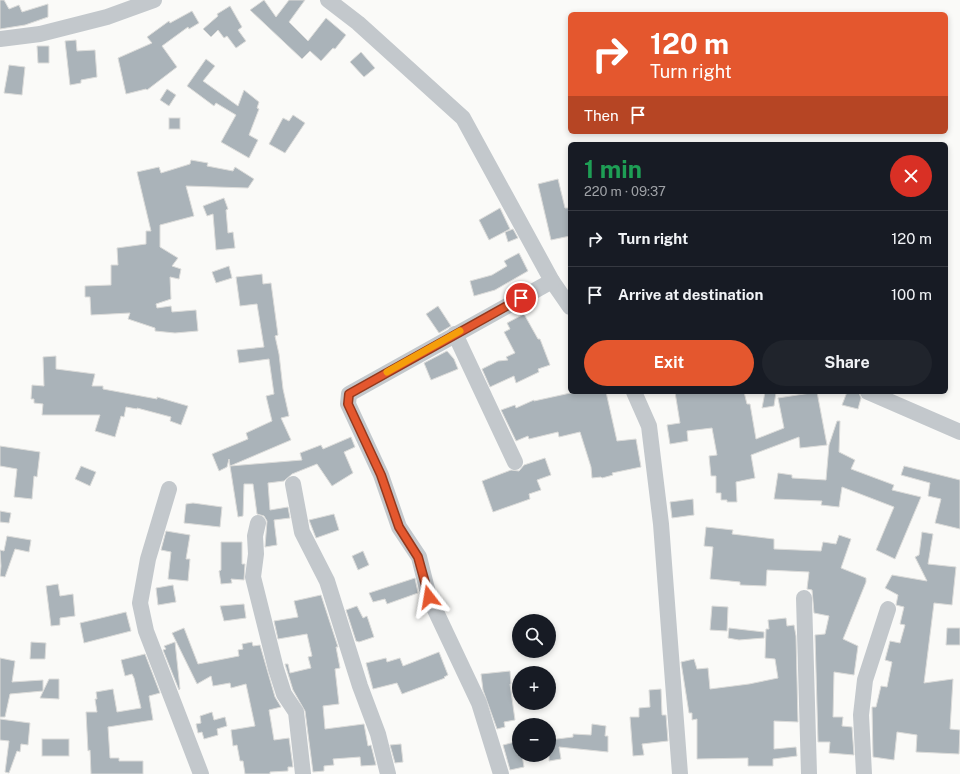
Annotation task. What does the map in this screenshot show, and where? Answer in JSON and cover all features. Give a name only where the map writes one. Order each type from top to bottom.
[{"type":"street","points":[[0,39],[40,34],[107,17],[154,0]]},
{"type":"street","points":[[328,0],[358,23],[462,118],[552,281],[568,304]]},
{"type":"street","points":[[501,774],[479,702],[429,597],[418,557],[399,527],[381,475],[348,404],[349,394],[552,281]]},
{"type":"street","points":[[455,334],[515,462]]},
{"type":"street","points":[[635,394],[649,426],[661,524],[680,774]]},
{"type":"street","points":[[873,394],[960,432]]},
{"type":"street","points":[[293,484],[302,532],[327,581],[360,686],[378,734],[388,774]]},
{"type":"street","points":[[169,489],[148,559],[140,603],[146,630],[201,774]]},
{"type":"street","points":[[258,523],[255,536],[256,554],[253,577],[276,669],[284,694],[296,712],[303,774]]},
{"type":"street","points":[[804,598],[809,774]]},
{"type":"street","points":[[864,774],[860,715],[865,680],[888,609]]},
{"type":"building","points":[[0,0],[4,0],[9,9],[19,5],[22,12],[48,4],[48,17],[25,25],[0,29]]},
{"type":"building","points":[[264,0],[276,17],[289,0],[305,0],[289,22],[308,41],[326,18],[346,35],[335,49],[333,48],[321,61],[310,51],[302,59],[250,10]]},
{"type":"building","points":[[230,6],[242,27],[238,30],[246,41],[236,48],[227,36],[224,38],[218,30],[211,37],[203,29],[218,16],[217,14]]},
{"type":"building","points":[[192,11],[199,23],[189,29],[188,27],[162,46],[177,67],[147,90],[126,94],[118,58],[152,43],[147,37],[169,21],[170,23]]},
{"type":"building","points":[[76,40],[77,51],[95,50],[97,77],[81,80],[81,83],[70,85],[65,41]]},
{"type":"building","points":[[37,46],[49,46],[49,63],[38,63]]},
{"type":"building","points":[[361,52],[375,68],[364,77],[350,62]]},
{"type":"building","points":[[206,59],[215,66],[203,81],[238,106],[244,90],[259,102],[257,108],[259,109],[249,135],[258,140],[249,158],[221,142],[236,115],[216,103],[214,106],[187,86]]},
{"type":"building","points":[[9,65],[25,67],[22,95],[4,93]]},
{"type":"building","points":[[167,89],[176,95],[169,106],[160,100]]},
{"type":"building","points":[[293,115],[305,123],[285,153],[269,144],[283,118],[289,121]]},
{"type":"building","points":[[169,118],[180,118],[180,129],[169,129]]},
{"type":"building","points":[[191,160],[208,163],[207,166],[233,171],[235,167],[254,179],[248,188],[186,186],[194,216],[160,225],[160,247],[178,258],[172,266],[181,269],[179,279],[170,277],[171,299],[156,304],[157,308],[171,306],[172,312],[196,310],[198,331],[175,333],[155,331],[155,328],[128,319],[130,313],[91,315],[90,297],[85,297],[85,286],[111,285],[111,265],[118,265],[117,248],[146,244],[146,231],[151,231],[137,172],[159,167],[161,173],[190,164]]},
{"type":"building","points":[[558,179],[565,208],[568,208],[568,236],[551,240],[538,184]]},
{"type":"building","points":[[224,198],[228,209],[226,210],[228,233],[233,232],[235,248],[216,250],[213,214],[207,216],[203,206]]},
{"type":"building","points":[[500,208],[510,229],[489,240],[479,220]]},
{"type":"building","points":[[513,229],[518,238],[508,242],[505,232]]},
{"type":"building","points":[[519,253],[528,271],[495,290],[474,296],[470,281],[492,275],[507,266],[504,261]]},
{"type":"building","points":[[229,266],[232,278],[216,283],[212,272]]},
{"type":"building","points":[[262,274],[263,284],[271,283],[278,335],[275,336],[279,354],[283,389],[289,416],[281,418],[291,440],[230,466],[229,459],[227,467],[219,471],[212,454],[248,439],[246,433],[272,421],[266,396],[274,394],[269,359],[239,363],[237,350],[264,347],[257,304],[240,306],[236,277]]},
{"type":"building","points":[[438,306],[451,326],[439,333],[426,314]]},
{"type":"building","points":[[524,314],[538,339],[540,339],[550,365],[538,369],[539,372],[516,383],[514,376],[490,387],[482,369],[498,361],[508,360],[506,357],[515,353],[504,332],[510,329],[507,323]]},
{"type":"building","points":[[447,351],[454,359],[458,369],[431,380],[424,363]]},
{"type":"building","points":[[56,356],[56,369],[95,374],[92,386],[103,386],[103,389],[157,399],[157,397],[188,406],[181,425],[170,421],[171,417],[137,408],[126,407],[124,417],[121,416],[115,437],[95,431],[100,415],[42,415],[43,404],[34,403],[34,399],[31,399],[32,385],[44,386],[43,357]]},
{"type":"building","points":[[568,394],[606,394],[617,441],[636,439],[641,467],[612,473],[613,475],[602,478],[592,478],[591,467],[580,432],[559,437],[558,432],[529,439],[528,436],[516,441],[501,410],[515,405],[516,408],[534,401]]},
{"type":"building","points":[[675,394],[744,394],[747,404],[750,404],[756,439],[784,428],[778,398],[804,394],[817,394],[827,445],[800,448],[799,437],[751,455],[755,478],[736,482],[737,502],[727,502],[727,500],[721,500],[721,493],[716,493],[716,476],[711,476],[709,456],[717,455],[712,428],[687,431],[688,441],[670,444],[667,425],[680,423]]},
{"type":"building","points":[[765,394],[776,394],[774,406],[762,408]]},
{"type":"building","points":[[846,394],[859,394],[861,398],[858,409],[842,405]]},
{"type":"building","points":[[837,421],[840,421],[839,452],[855,460],[851,469],[894,485],[892,490],[921,497],[895,559],[876,550],[894,507],[842,487],[839,507],[821,505],[822,501],[774,499],[778,473],[792,475],[792,478],[826,480],[829,445]]},
{"type":"building","points":[[351,437],[355,447],[344,452],[353,473],[332,486],[317,464],[292,474],[284,481],[268,483],[270,510],[288,507],[290,518],[274,520],[277,545],[265,547],[267,521],[264,516],[257,514],[253,484],[244,484],[243,516],[238,517],[230,466],[302,460],[300,453],[321,445],[323,449]]},
{"type":"building","points":[[0,446],[40,452],[37,477],[34,476],[32,499],[14,497],[17,469],[0,466]]},
{"type":"building","points":[[545,458],[551,475],[537,480],[541,490],[529,494],[530,499],[493,512],[482,481],[511,470],[519,471],[524,465]]},
{"type":"building","points":[[81,466],[96,472],[90,486],[75,479]]},
{"type":"building","points":[[904,466],[960,480],[960,529],[935,523],[941,499],[928,496],[930,483],[901,475]]},
{"type":"building","points":[[693,499],[694,515],[672,518],[670,502]]},
{"type":"building","points":[[193,503],[222,507],[220,527],[184,523],[186,504]]},
{"type":"building","points":[[0,511],[11,513],[9,523],[0,522]]},
{"type":"building","points":[[334,514],[339,530],[316,538],[309,520]]},
{"type":"building","points":[[706,527],[733,530],[732,534],[774,539],[774,549],[821,551],[823,542],[836,544],[839,535],[851,539],[841,568],[866,578],[866,582],[843,639],[858,646],[854,675],[834,672],[833,717],[843,717],[842,726],[852,727],[854,755],[829,753],[830,742],[818,742],[815,635],[825,634],[829,616],[814,613],[812,590],[807,589],[809,572],[767,570],[766,586],[740,585],[740,582],[710,579],[713,547],[704,546]]},
{"type":"building","points":[[166,531],[190,535],[186,559],[190,559],[188,581],[168,579],[171,552],[161,550]]},
{"type":"building","points":[[922,532],[933,534],[928,564],[956,567],[952,605],[934,603],[924,683],[953,679],[950,729],[960,730],[959,754],[916,752],[917,735],[897,732],[894,760],[873,757],[872,707],[876,707],[881,686],[887,687],[892,662],[885,660],[890,641],[900,643],[905,625],[900,624],[904,607],[896,605],[898,595],[885,588],[892,575],[927,581],[915,557],[919,555]]},
{"type":"building","points":[[7,536],[31,540],[29,552],[15,549],[5,577],[0,576],[0,550],[4,551]]},
{"type":"building","points":[[221,542],[242,542],[242,564],[245,564],[244,580],[231,579],[232,583],[221,584],[219,571],[221,570]]},
{"type":"building","points":[[363,551],[369,565],[358,570],[352,556]]},
{"type":"building","points":[[415,578],[418,593],[387,604],[385,599],[373,602],[369,593]]},
{"type":"building","points":[[58,584],[60,596],[73,594],[75,616],[60,618],[60,625],[51,626],[46,586]]},
{"type":"building","points":[[173,585],[176,602],[158,605],[156,588]]},
{"type":"building","points":[[321,595],[338,647],[336,647],[340,668],[335,669],[339,704],[323,706],[325,729],[364,724],[368,746],[371,745],[376,765],[361,766],[360,757],[333,759],[334,765],[324,766],[324,771],[313,772],[305,711],[293,690],[285,664],[288,664],[290,673],[311,668],[308,657],[312,656],[307,634],[278,639],[274,621],[298,617],[294,601]]},
{"type":"building","points":[[244,604],[246,618],[224,621],[220,606]]},
{"type":"building","points":[[357,606],[363,618],[367,616],[374,637],[359,642],[356,641],[346,610]]},
{"type":"building","points":[[712,606],[728,607],[727,631],[710,630]]},
{"type":"building","points":[[126,612],[131,631],[84,643],[80,623]]},
{"type":"building","points":[[786,618],[787,626],[794,625],[796,636],[798,722],[774,721],[774,749],[796,747],[797,756],[773,759],[773,766],[748,766],[748,758],[697,759],[697,719],[692,720],[692,713],[689,713],[681,662],[694,659],[697,669],[708,668],[710,689],[749,684],[778,678],[775,659],[765,658],[766,629],[769,629],[768,620]]},
{"type":"building","points":[[184,628],[198,664],[239,656],[238,650],[243,649],[242,644],[252,642],[253,646],[260,645],[275,697],[281,707],[269,710],[274,740],[289,738],[293,767],[288,767],[288,771],[270,772],[270,774],[245,774],[243,761],[240,761],[237,745],[233,746],[231,730],[255,726],[246,684],[231,688],[230,683],[213,686],[211,676],[197,684],[172,633]]},
{"type":"building","points":[[729,628],[764,632],[764,638],[739,640],[728,638]]},
{"type":"building","points":[[947,628],[960,628],[960,645],[946,645]]},
{"type":"building","points":[[31,642],[46,643],[45,659],[30,659]]},
{"type":"building","points":[[175,642],[179,690],[163,650],[166,649],[164,646]]},
{"type":"building","points":[[439,652],[448,675],[444,677],[445,678],[402,694],[397,683],[373,689],[366,663],[386,658],[387,662],[400,658],[403,666]]},
{"type":"building","points":[[145,654],[160,693],[149,696],[153,720],[108,727],[110,758],[119,758],[119,761],[143,761],[143,774],[91,774],[86,712],[97,712],[95,699],[97,699],[96,692],[113,689],[117,712],[141,708],[134,678],[132,674],[125,676],[121,660]]},
{"type":"building","points":[[0,658],[15,661],[12,682],[43,680],[43,691],[10,694],[5,717],[0,717]]},
{"type":"building","points":[[510,671],[512,710],[514,710],[515,718],[512,718],[512,721],[504,722],[505,727],[497,729],[483,690],[481,674]]},
{"type":"building","points":[[49,679],[59,679],[59,699],[40,698]]},
{"type":"building","points":[[661,689],[662,715],[666,715],[668,741],[642,744],[644,755],[633,756],[630,717],[639,717],[639,708],[650,707],[649,690]]},
{"type":"building","points":[[212,712],[214,720],[225,717],[227,726],[217,729],[218,735],[204,739],[202,732],[198,733],[196,724],[201,723],[200,716]]},
{"type":"building","points":[[0,719],[30,723],[28,745],[21,744],[20,752],[17,751],[9,773],[5,772],[9,741],[0,740]]},
{"type":"building","points":[[592,724],[606,726],[605,736],[608,736],[608,752],[559,747],[561,759],[556,760],[556,739],[573,737],[573,734],[591,735]]},
{"type":"building","points":[[42,739],[69,739],[69,756],[42,756]]},
{"type":"building","points":[[512,743],[512,762],[523,762],[524,767],[510,770],[503,745]]},
{"type":"building","points":[[401,744],[403,762],[395,763],[390,745]]},
{"type":"slow traffic","points":[[387,372],[460,331]]},
{"type":"route","points":[[429,597],[418,557],[399,527],[389,502],[381,475],[348,404],[349,394],[521,298]]}]
